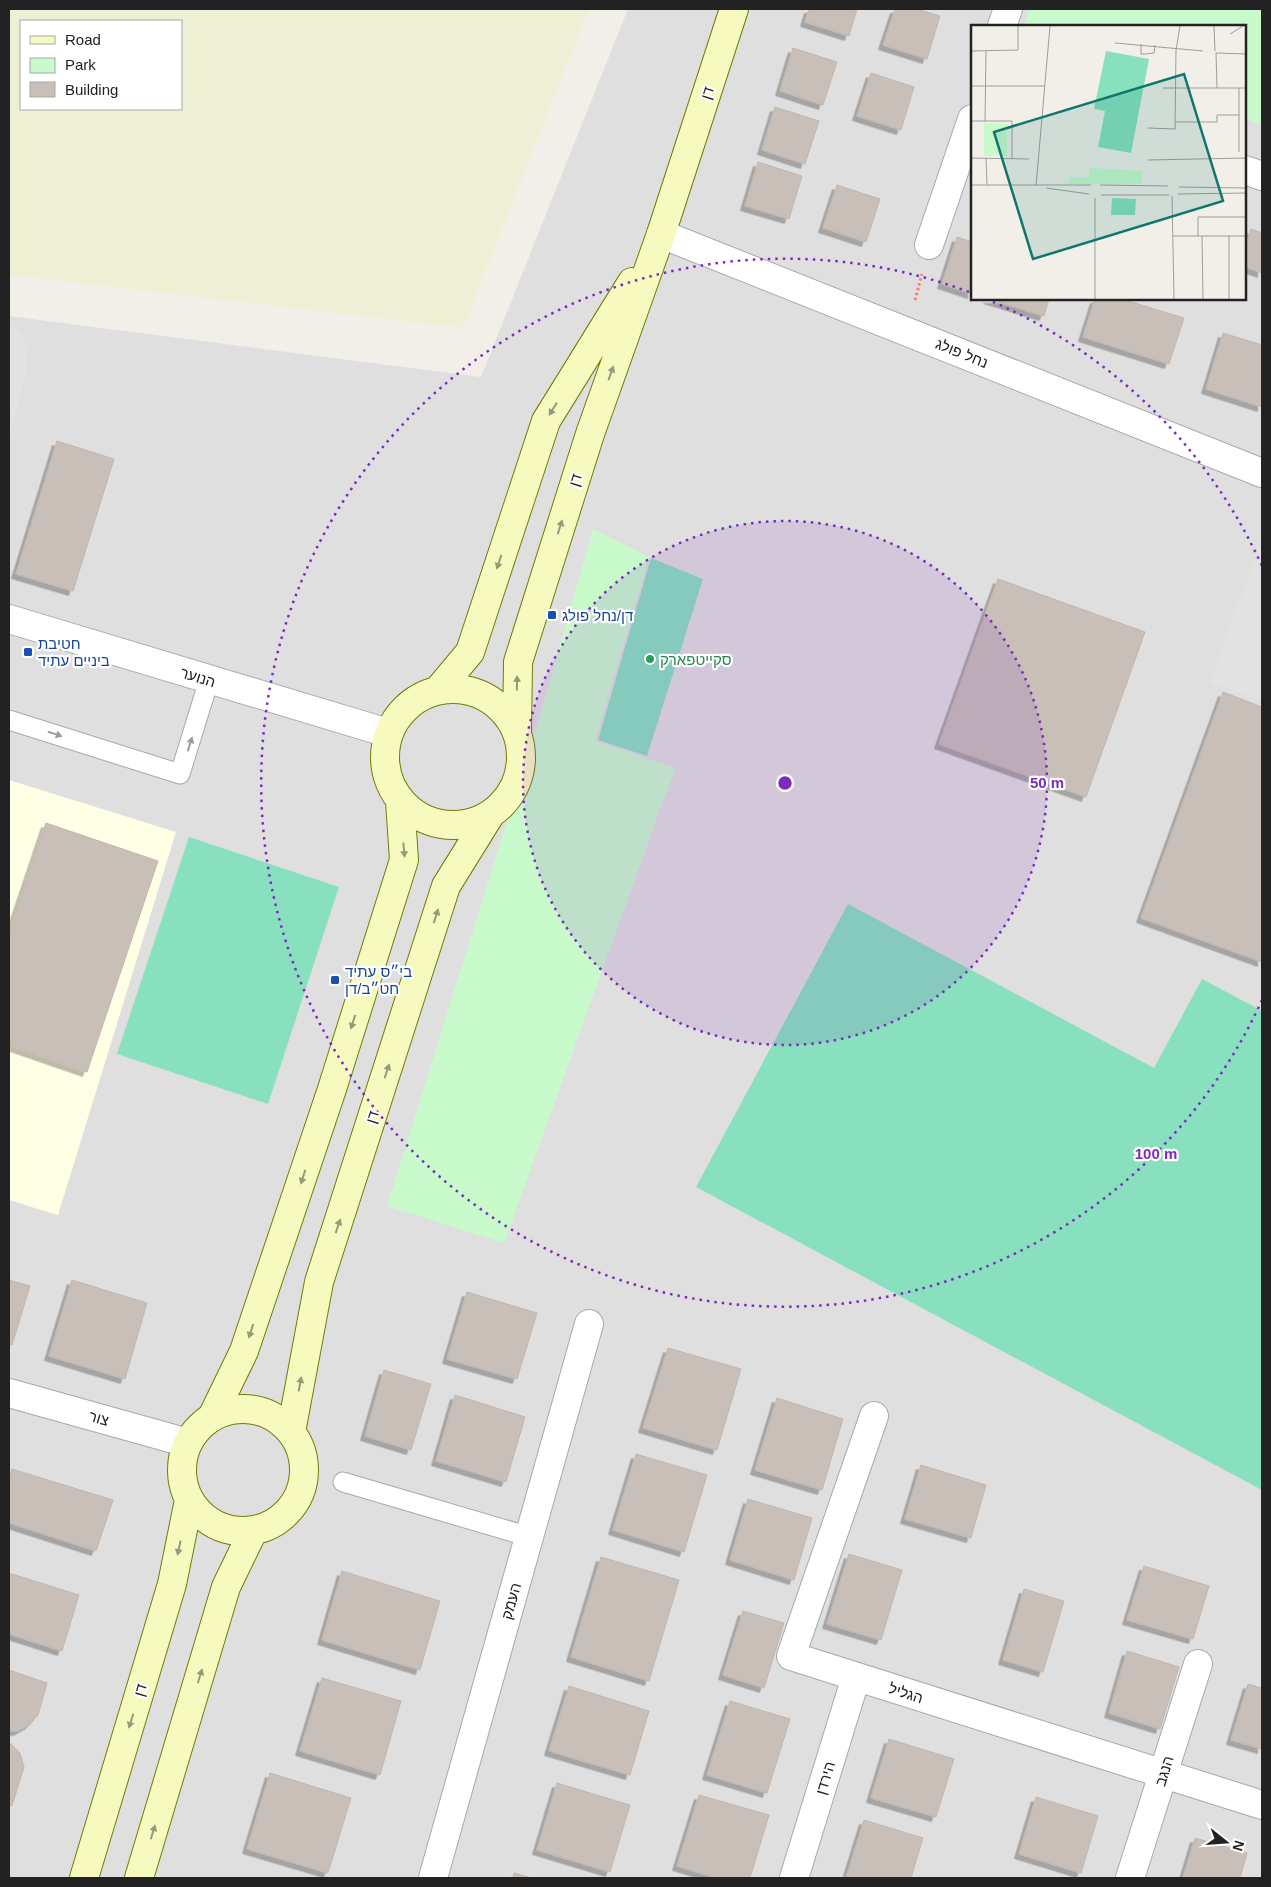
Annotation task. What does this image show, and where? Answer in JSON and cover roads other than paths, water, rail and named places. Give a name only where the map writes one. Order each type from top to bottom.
[{"type":"street","name":"דן","points":[[517,732],[518,662],[590,434],[661,234],[734,9]]},
{"type":"street","points":[[1002,25],[1008,9]]},
{"type":"street","points":[[929,245],[971,122]]},
{"type":"street","points":[[1246,170],[1262,176]]},
{"type":"street","name":"דן","points":[[439,689],[470,652],[546,421],[661,234]]},
{"type":"street","name":"נחל פולג","points":[[661,234],[1262,473]]},
{"type":"street","name":"הנוער","points":[[9,619],[388,733]]},
{"type":"street","points":[[439,689],[463,689],[486,696],[504,711],[517,732],[522,756],[518,779],[507,799],[490,815],[468,824],[444,826],[421,819],[400,801],[388,781],[384,757],[388,733],[398,714],[417,698],[439,689]]},
{"type":"street","points":[[212,1417],[244,1351],[332,1089],[404,860],[400,801]]},
{"type":"street","name":"דן","points":[[291,1432],[320,1282],[446,886],[490,815]]},
{"type":"street","name":"העמק","points":[[433,1878],[589,1324]]},
{"type":"street","name":"צור","points":[[9,1392],[188,1443]]},
{"type":"street","points":[[232,1410],[264,1412],[282,1422],[291,1432],[302,1450],[305,1472],[301,1492],[290,1510],[274,1524],[253,1531],[221,1528],[203,1516],[189,1500],[184,1485],[182,1463],[188,1443],[196,1431],[212,1417],[232,1410]]},
{"type":"street","name":"הגליל","points":[[874,1416],[791,1656],[1262,1805]]},
{"type":"street","name":"דן","points":[[84,1878],[172,1584],[189,1500]]},
{"type":"street","points":[[140,1878],[226,1587],[253,1531]]},
{"type":"street","name":"הנגב","points":[[1130,1878],[1198,1664]]},
{"type":"street","name":"הירדן","points":[[794,1878],[856,1677]]},
{"type":"lane","points":[[9,720],[180,774],[209,680]]},
{"type":"lane","points":[[343,1482],[530,1537]]},
{"type":"place","name":"דן/נחל פולג","points":[[552,615]]},
{"type":"place","name":"חטיבת ביניים עתיד","points":[[28,652]]},
{"type":"place","name":"סקייטפארק","points":[[650,659]]},
{"type":"place","name":"בי״ס עתיד חט״ב/דן","points":[[335,980]]}]
